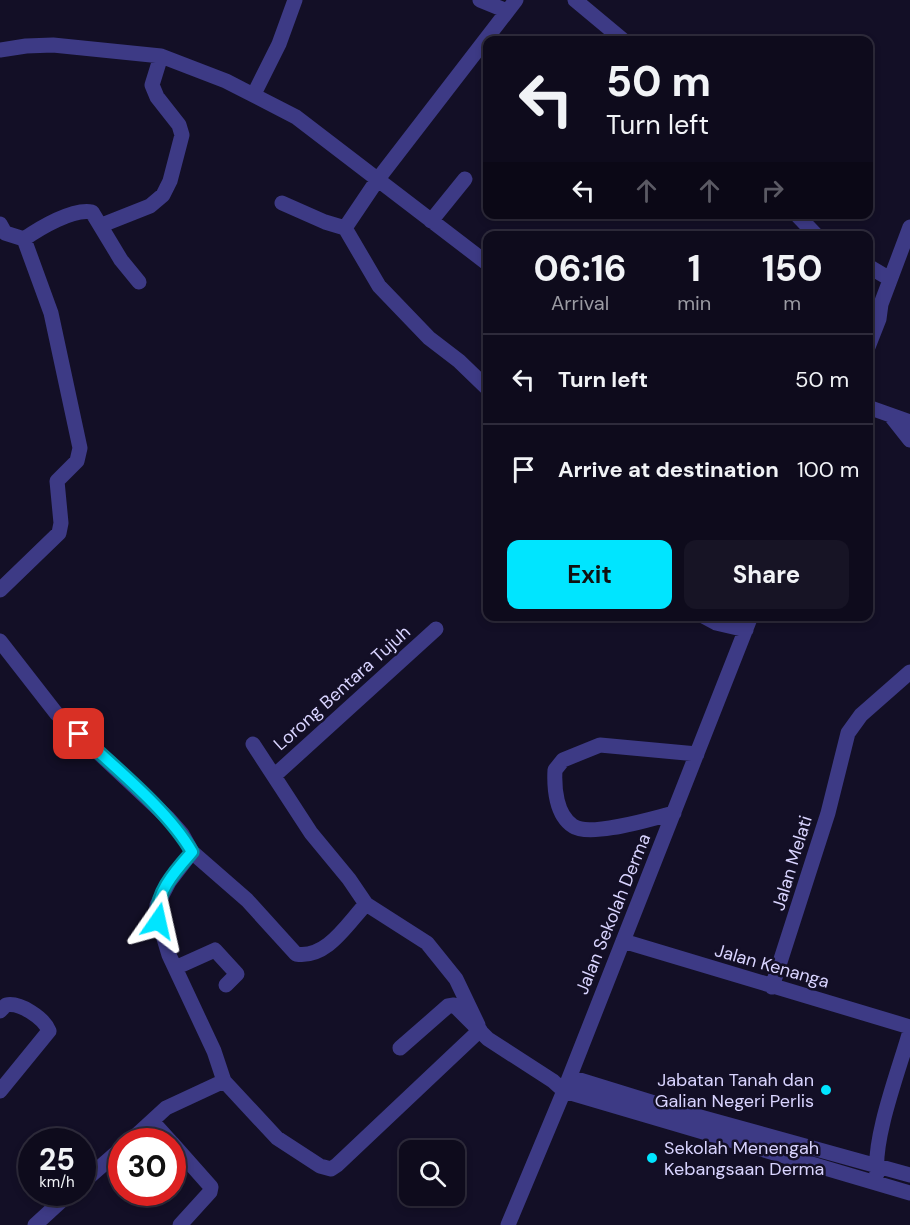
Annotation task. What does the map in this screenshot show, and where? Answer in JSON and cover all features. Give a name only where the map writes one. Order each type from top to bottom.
[{"type":"street","points":[[255,94],[279,44],[295,0]]},
{"type":"street","points":[[480,0],[512,5],[488,36]]},
{"type":"street","points":[[575,0],[618,36]]},
{"type":"street","points":[[345,228],[378,179],[483,43]]},
{"type":"street","points":[[0,50],[53,45],[160,56],[180,62],[255,94],[296,117],[483,260]]},
{"type":"street","points":[[102,225],[150,206],[163,195],[170,181],[182,135],[179,125],[157,97],[152,85],[160,56]]},
{"type":"street","points":[[431,221],[465,179]]},
{"type":"street","points":[[282,203],[345,228],[354,240],[370,273],[384,291],[429,338],[466,367],[483,384]]},
{"type":"street","points":[[24,239],[44,226],[86,210],[95,214],[121,260],[139,282]]},
{"type":"street","points":[[801,219],[813,231]]},
{"type":"street","points":[[0,224],[5,233],[24,239],[39,274],[51,313],[80,448],[76,460],[57,481],[61,523],[59,533],[0,590]]},
{"type":"street","points":[[873,334],[879,319],[881,304],[910,227]]},
{"type":"street","points":[[873,269],[890,279]]},
{"type":"street","points":[[873,314],[881,304]]},
{"type":"street","points":[[881,416],[910,422]]},
{"type":"street","points":[[881,416],[910,440]]},
{"type":"street","points":[[712,621],[749,623]]},
{"type":"street","name":"Jalan Sekolah Derma","points":[[508,1225],[562,1083],[624,941],[749,623]]},
{"type":"street","name":"Lorong Bentara Tujuh","points":[[274,776],[436,629]]},
{"type":"street","points":[[0,641],[46,702],[168,818],[182,834],[192,852],[247,900],[296,954],[306,956],[323,950],[366,904]]},
{"type":"street","name":"Jalan Melati","points":[[772,987],[828,813],[844,749],[854,722],[910,672]]},
{"type":"street","points":[[253,744],[311,833],[349,879],[366,904],[427,943],[456,979],[470,1004],[480,1030]]},
{"type":"street","points":[[674,813],[618,826],[585,830],[573,826],[557,801],[555,770],[563,760],[600,745],[697,754]]},
{"type":"street","points":[[192,852],[169,882],[156,909],[175,968],[214,1051],[224,1081],[277,1138],[320,1166],[331,1169],[480,1030]]},
{"type":"street","name":"Jalan Kenanga","points":[[624,941],[910,1027]]},
{"type":"street","points":[[175,968],[215,950],[237,974],[226,985]]},
{"type":"street","points":[[0,1011],[6,1005],[15,1004],[46,1024],[49,1031],[0,1091]]},
{"type":"street","points":[[400,1048],[448,1006],[456,1007],[506,1052],[562,1083],[687,1129],[792,1156],[910,1193]]},
{"type":"street","points":[[878,1184],[876,1165],[882,1126],[910,1031]]},
{"type":"street","points":[[144,1128],[166,1108],[224,1081]]},
{"type":"street","points":[[562,1083],[693,1115],[910,1175]]},
{"type":"street","points":[[152,1121],[159,1128]]},
{"type":"street","points":[[180,1225],[210,1192],[211,1187],[186,1158]]},
{"type":"street","points":[[96,1171],[108,1160]]},
{"type":"street","points":[[35,1225],[56,1206]]},
{"type":"place","name":"Jabatan Tanah dan Galian Negeri Perlis","points":[[826,1090]]},
{"type":"place","name":"Sekolah Menengah Kebangsaan Derma","points":[[652,1158]]},
{"type":"route","points":[[79,734],[168,818],[182,834],[192,852],[169,882],[157,905],[158,921]]}]
